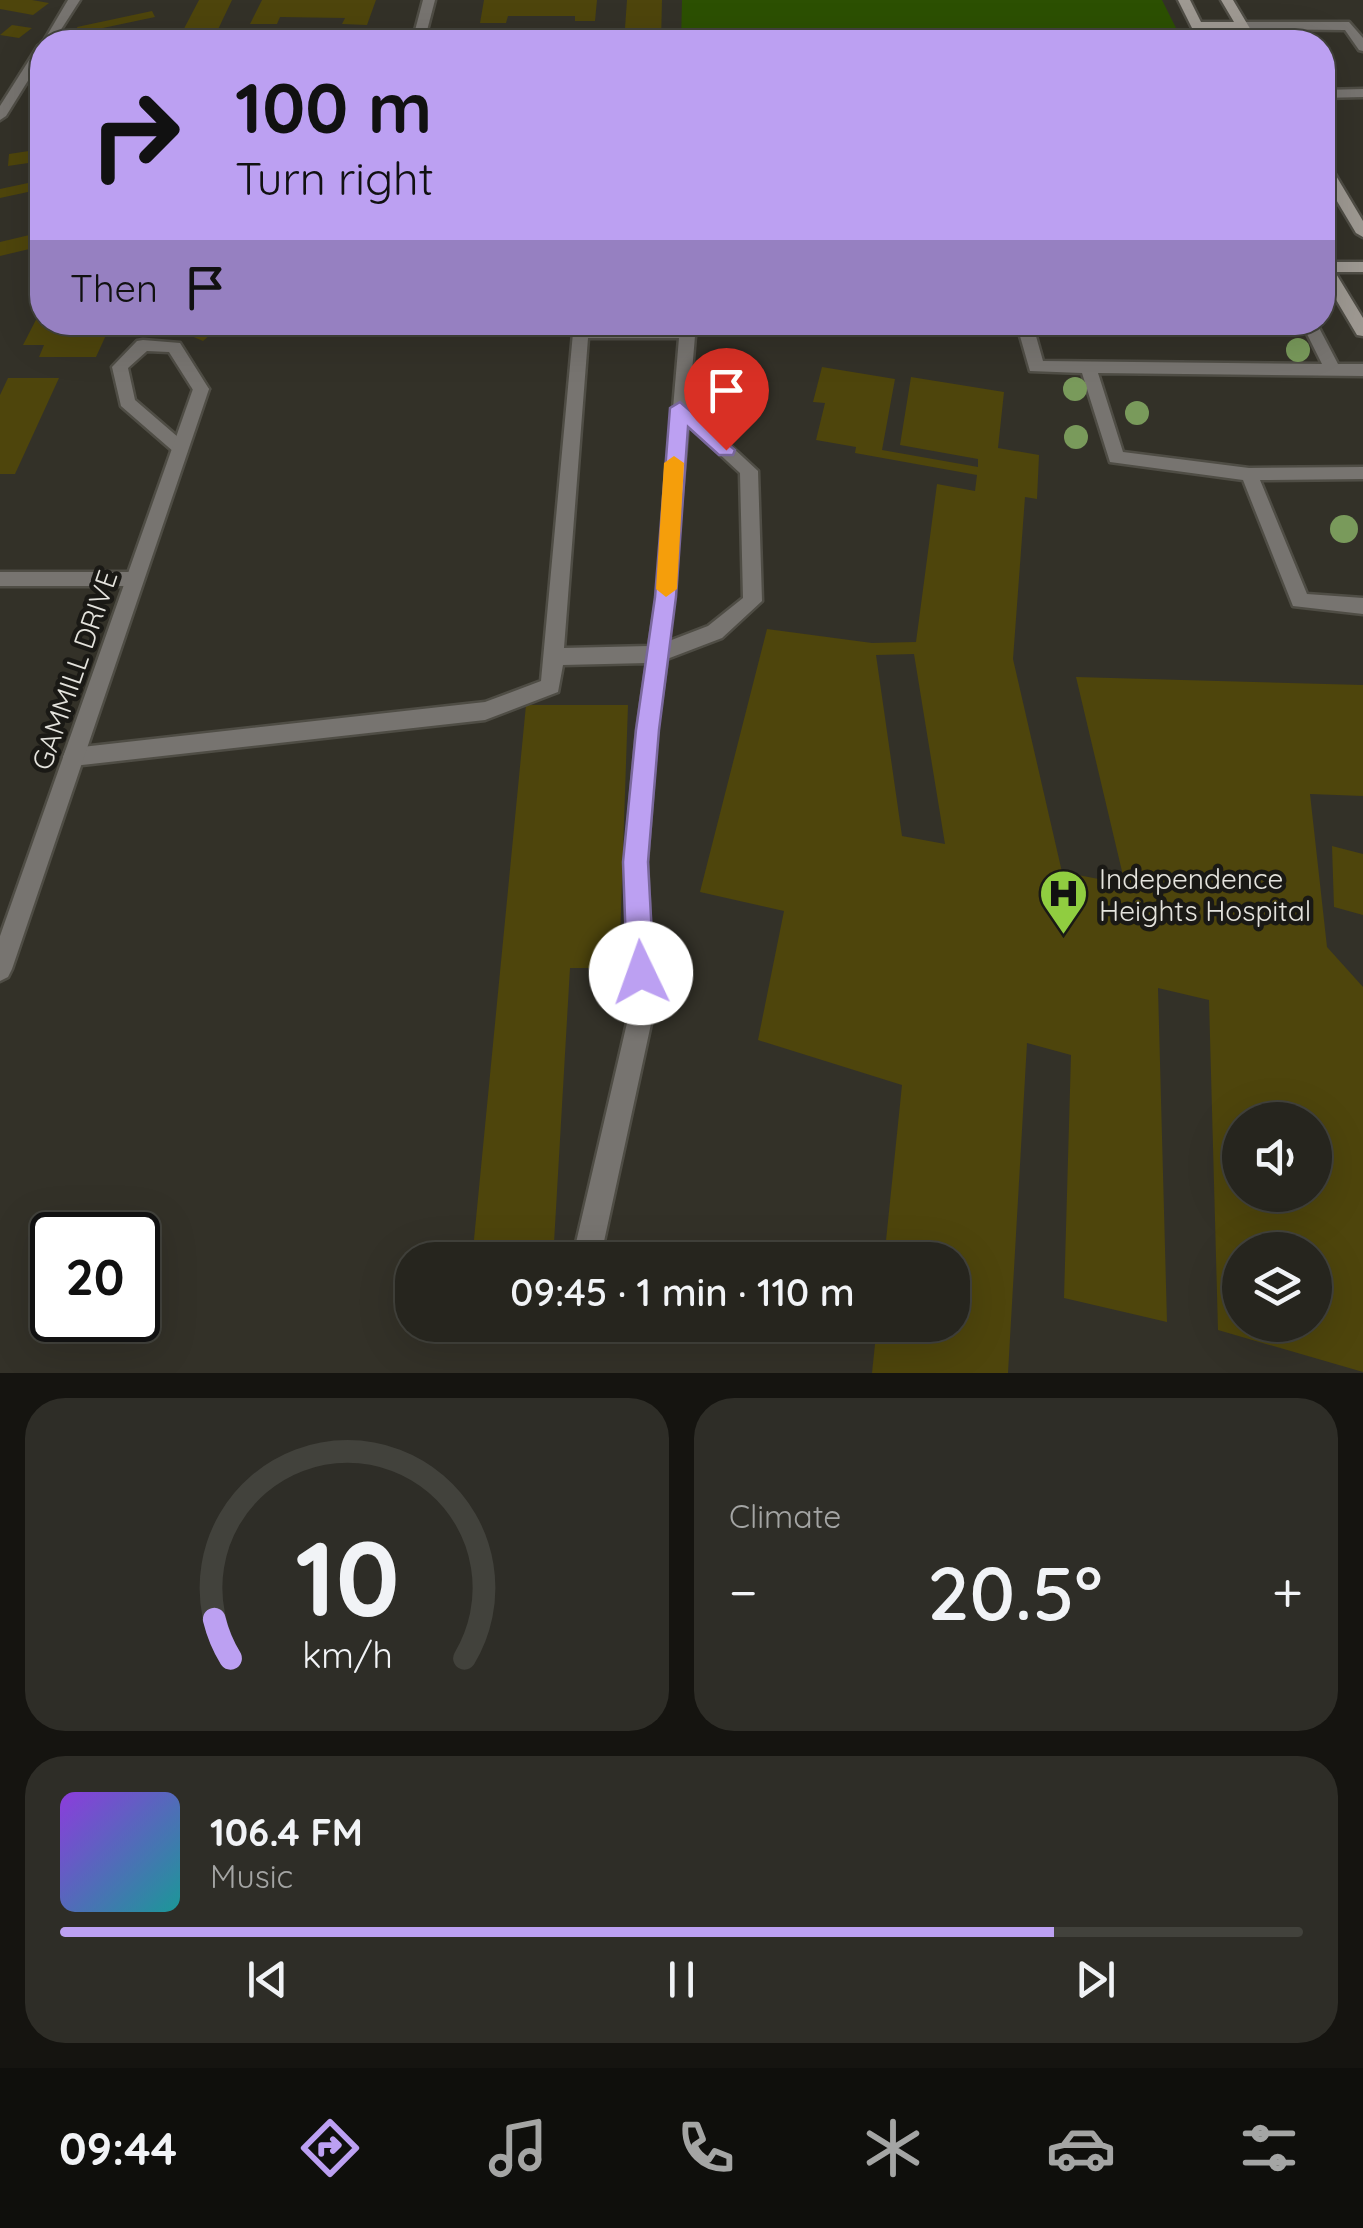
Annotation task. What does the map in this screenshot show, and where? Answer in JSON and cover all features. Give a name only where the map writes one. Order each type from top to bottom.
[{"type":"main road","points":[[1184,0],[1199,30]]},
{"type":"main road","points":[[1228,0],[1245,30]]},
{"type":"main road","points":[[1197,26],[1243,26]]},
{"type":"main road","points":[[1335,186],[1363,233]]},
{"type":"main road","points":[[1335,266],[1363,267]]},
{"type":"main road","points":[[1335,285],[1363,331]]},
{"type":"street","points":[[55,30],[74,0]]},
{"type":"street","points":[[421,30],[429,0]]},
{"type":"street","points":[[1243,26],[1349,26],[1363,47]]},
{"type":"street","points":[[0,116],[30,68]]},
{"type":"street","points":[[1335,94],[1363,93]]},
{"type":"street","points":[[73,757],[485,711],[551,686],[582,335]]},
{"type":"street","points":[[590,1242],[642,1010],[636,862],[666,597],[687,335]]},
{"type":"street","points":[[1028,335],[1036,366],[1363,370]]},
{"type":"street","points":[[1315,335],[1333,370]]},
{"type":"street","name":"GAMMILL DRIVE","points":[[0,970],[134,579],[180,448],[200,389],[174,347],[143,345],[120,367],[127,402],[180,448]]},
{"type":"street","points":[[1088,366],[1116,458],[1249,474],[1363,473]]},
{"type":"street","points":[[553,657],[657,654],[716,632],[753,601],[749,471],[680,408]]},
{"type":"street","points":[[1249,474],[1300,601],[1363,606]]},
{"type":"street","points":[[0,579],[134,579]]},
{"type":"green space","points":[[682,0],[1162,0],[1177,30],[681,30]]},
{"type":"building","points":[[0,0],[49,3],[33,15],[0,9]]},
{"type":"building","points":[[199,0],[232,0],[218,30],[183,30]]},
{"type":"building","points":[[262,0],[376,0],[367,25],[342,24],[345,18],[280,17],[277,24],[250,24]]},
{"type":"building","points":[[484,0],[597,0],[595,21],[575,21],[575,16],[508,16],[506,23],[480,23]]},
{"type":"building","points":[[627,0],[662,0],[661,30],[625,30]]},
{"type":"building","points":[[152,11],[155,17],[93,30],[77,27]]},
{"type":"building","points":[[12,25],[32,28],[19,38],[0,35]]},
{"type":"building","points":[[30,151],[30,163],[8,166],[9,154]]},
{"type":"building","points":[[30,183],[30,192],[0,198],[0,189]]},
{"type":"building","points":[[30,235],[30,249],[0,256],[0,242]]},
{"type":"building","points":[[30,331],[30,335],[106,335],[96,357],[39,357],[44,345],[23,345]]},
{"type":"building","points":[[189,335],[210,335],[203,341]]},
{"type":"building","points":[[822,367],[895,379],[882,450],[978,467],[978,459],[900,445],[911,377],[1004,392],[998,448],[1039,455],[1037,499],[1025,497],[1013,659],[1062,872],[1125,884],[1076,677],[1363,685],[1363,796],[1310,794],[1327,947],[1363,987],[1363,1372],[1259,1342],[1332,1342],[1332,1232],[1222,1232],[1222,1331],[1218,1330],[1209,1000],[1158,988],[1167,1322],[1064,1298],[1071,1055],[1027,1043],[1008,1373],[872,1373],[875,1342],[970,1342],[970,1242],[886,1242],[902,1085],[758,1040],[784,911],[700,892],[767,629],[872,643],[916,642],[937,484],[975,491],[977,475],[855,453],[856,447],[816,440],[825,403],[813,402]],"holes":[[[914,654],[945,844],[902,836],[876,655]]]},
{"type":"building","points":[[8,378],[59,378],[15,474],[0,474],[0,395]]},
{"type":"building","points":[[526,705],[628,705],[619,968],[570,968],[554,1242],[474,1242]]},
{"type":"building","points":[[1332,846],[1363,854],[1363,915],[1334,907]]},
{"type":"slow traffic","points":[[666,589],[674,463]]},
{"type":"place","name":"Independence Heights Hospital","points":[[1064,936]]},
{"type":"route","points":[[641,973],[636,862],[647,730],[666,597],[680,408],[726,450]]}]
